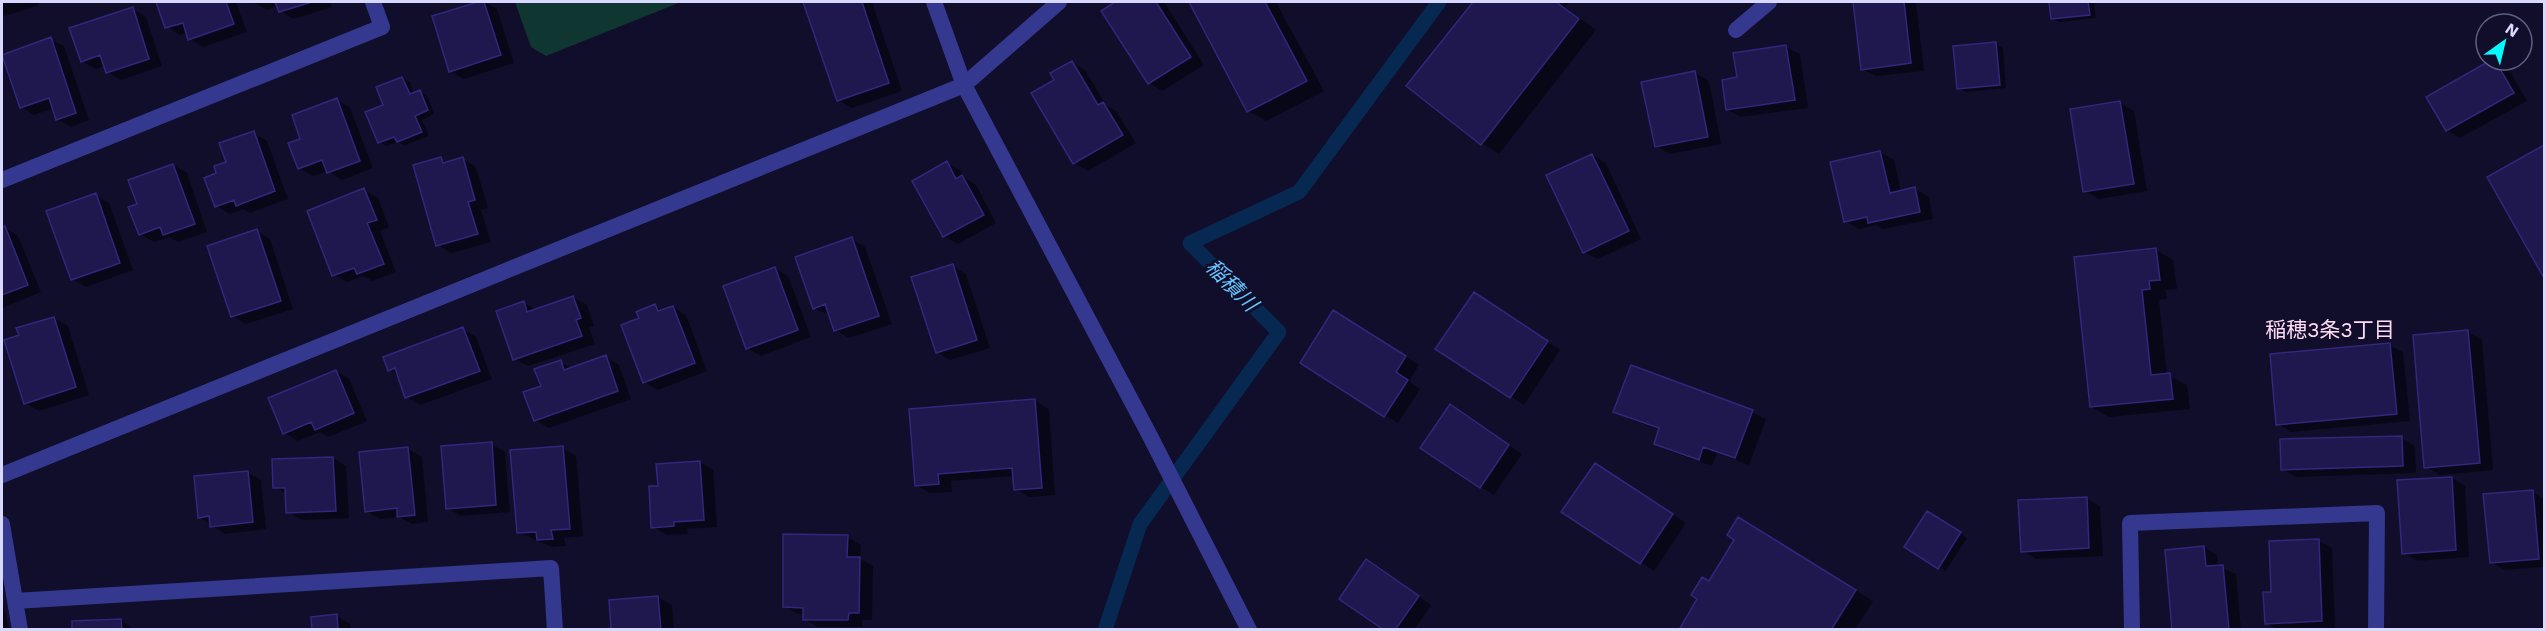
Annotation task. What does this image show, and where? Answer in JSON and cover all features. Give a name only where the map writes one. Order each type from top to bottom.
[{"type":"street","points":[[2,180],[382,27],[373,2]]},
{"type":"street","points":[[934,2],[964,85],[1150,436],[1249,630]]},
{"type":"street","points":[[2,475],[964,85],[1059,2]]},
{"type":"street","points":[[1736,30],[1769,2]]},
{"type":"street","points":[[2132,630],[2130,523],[2377,513],[2376,630]]},
{"type":"street","points":[[2,524],[20,630]]},
{"type":"street","points":[[15,602],[551,568],[555,630]]},
{"type":"green space","points":[[515,2],[681,2],[546,56],[531,47]]},
{"type":"building","points":[[156,2],[226,2],[234,24],[188,40],[183,23],[165,28]]},
{"type":"building","points":[[275,2],[312,2],[279,12]]},
{"type":"building","points":[[484,2],[501,55],[449,72],[432,16]]},
{"type":"building","points":[[803,2],[862,2],[889,83],[837,101]]},
{"type":"building","points":[[1115,2],[1156,2],[1191,57],[1148,84],[1101,11]]},
{"type":"building","points":[[1189,2],[1265,2],[1307,81],[1247,112]]},
{"type":"building","points":[[1473,2],[1556,2],[1579,19],[1481,145],[1406,86]]},
{"type":"building","points":[[1853,2],[1904,2],[1911,63],[1861,70]]},
{"type":"building","points":[[2049,2],[2088,2],[2090,15],[2051,19]]},
{"type":"building","points":[[133,7],[149,59],[106,73],[100,55],[81,62],[69,28]]},
{"type":"building","points":[[51,37],[76,113],[56,120],[49,98],[20,108],[2,55]]},
{"type":"building","points":[[1996,42],[2000,85],[1957,89],[1953,46]]},
{"type":"building","points":[[1786,45],[1795,100],[1726,110],[1722,80],[1737,77],[1733,53]]},
{"type":"building","points":[[1072,61],[1098,105],[1103,102],[1123,135],[1073,164],[1031,93],[1054,80],[1050,73]]},
{"type":"building","points":[[2474,70],[2474,72],[2502,72],[2514,93],[2446,131],[2426,97]]},
{"type":"building","points":[[1695,71],[1708,137],[1655,147],[1641,82]]},
{"type":"building","points":[[402,77],[410,94],[420,90],[428,110],[415,116],[422,132],[397,142],[394,137],[378,143],[365,112],[383,105],[376,87]]},
{"type":"building","points":[[337,98],[360,161],[327,173],[322,160],[298,169],[288,143],[300,139],[292,115]]},
{"type":"building","points":[[2120,101],[2134,184],[2083,192],[2070,109]]},
{"type":"building","points":[[254,131],[275,191],[236,206],[234,200],[215,207],[204,178],[216,173],[214,166],[226,162],[219,143]]},
{"type":"building","points":[[2544,145],[2544,278],[2487,177]]},
{"type":"building","points":[[1880,151],[1890,193],[1915,187],[1920,212],[1868,223],[1867,217],[1844,222],[1830,162]]},
{"type":"building","points":[[1592,154],[1629,231],[1583,253],[1546,175]]},
{"type":"building","points":[[441,157],[443,163],[463,157],[475,200],[468,202],[478,234],[436,246],[413,165]]},
{"type":"building","points":[[947,161],[956,179],[962,175],[984,215],[943,237],[912,181]]},
{"type":"building","points":[[173,164],[195,224],[163,235],[160,227],[139,235],[128,207],[137,204],[128,180]]},
{"type":"building","points":[[364,188],[377,220],[367,223],[384,264],[357,274],[354,268],[332,276],[307,211]]},
{"type":"building","points":[[96,193],[120,263],[71,280],[46,211]]},
{"type":"building","points":[[5,226],[28,285],[2,295],[2,227]]},
{"type":"building","points":[[257,229],[281,301],[231,317],[207,246]]},
{"type":"building","points":[[852,237],[879,316],[834,331],[825,304],[813,309],[795,257]]},
{"type":"building","points":[[2156,248],[2160,280],[2149,281],[2150,289],[2142,290],[2151,375],[2170,373],[2173,399],[2090,407],[2074,257]]},
{"type":"building","points":[[953,264],[977,340],[936,353],[911,277]]},
{"type":"building","points":[[775,267],[798,330],[746,349],[723,286]]},
{"type":"building","points":[[1474,292],[1548,341],[1510,398],[1435,349]]},
{"type":"building","points":[[573,296],[581,318],[576,320],[582,336],[513,360],[496,311],[524,301],[527,312]]},
{"type":"building","points":[[655,304],[658,311],[673,306],[695,363],[643,383],[621,325],[639,318],[636,312]]},
{"type":"building","points":[[1333,310],[1406,356],[1396,372],[1408,380],[1384,417],[1300,363]]},
{"type":"building","points":[[54,317],[76,387],[24,404],[4,340],[19,335],[16,328]]},
{"type":"building","points":[[463,327],[480,371],[405,398],[395,368],[388,371],[383,357]]},
{"type":"building","points":[[2468,330],[2480,463],[2424,468],[2413,335]]},
{"type":"building","points":[[2390,343],[2397,414],[2276,425],[2270,354]]},
{"type":"building","points":[[606,355],[618,391],[534,421],[523,392],[541,386],[534,369],[561,360],[564,370]]},
{"type":"building","points":[[1631,365],[1753,410],[1735,458],[1703,447],[1699,460],[1654,444],[1659,428],[1613,412]]},
{"type":"building","points":[[336,370],[354,413],[315,430],[311,422],[283,434],[268,398]]},
{"type":"building","points":[[1035,399],[1042,488],[1014,490],[1012,468],[938,474],[939,484],[915,486],[909,409]]},
{"type":"building","points":[[1450,404],[1509,445],[1480,488],[1420,448]]},
{"type":"building","points":[[2402,436],[2403,466],[2281,470],[2280,439]]},
{"type":"building","points":[[492,442],[496,505],[446,509],[441,446]]},
{"type":"building","points":[[563,446],[570,529],[551,530],[553,539],[537,540],[536,532],[517,533],[510,450]]},
{"type":"building","points":[[408,447],[415,515],[397,517],[397,508],[365,512],[359,452]]},
{"type":"building","points":[[333,457],[336,511],[286,513],[285,488],[273,488],[272,459]]},
{"type":"building","points":[[700,461],[704,520],[674,522],[674,526],[651,528],[649,486],[658,486],[656,464]]},
{"type":"building","points":[[1595,463],[1673,514],[1640,564],[1561,512]]},
{"type":"building","points":[[248,471],[253,522],[210,527],[209,516],[198,518],[194,476]]},
{"type":"building","points":[[2452,477],[2456,550],[2402,554],[2397,480]]},
{"type":"building","points":[[2533,490],[2539,559],[2490,563],[2483,494]]},
{"type":"building","points":[[2087,497],[2089,548],[2021,552],[2018,500]]},
{"type":"building","points":[[1927,511],[1961,532],[1938,569],[1904,547]]},
{"type":"building","points":[[1738,517],[1856,590],[1831,630],[1679,630],[1697,599],[1691,595],[1702,577],[1709,581],[1734,540],[1727,535]]},
{"type":"building","points":[[783,534],[848,535],[847,557],[860,557],[859,613],[849,613],[848,620],[803,620],[803,608],[783,607]]},
{"type":"building","points":[[2319,539],[2322,621],[2265,624],[2263,592],[2271,592],[2269,541]]},
{"type":"building","points":[[2204,546],[2206,566],[2223,565],[2229,630],[2172,630],[2165,550]]},
{"type":"building","points":[[1366,559],[1419,596],[1395,630],[1384,630],[1339,599]]},
{"type":"building","points":[[658,596],[661,630],[599,630],[611,628],[609,600]]},
{"type":"building","points":[[337,614],[338,630],[312,630],[311,617]]},
{"type":"building","points":[[121,619],[122,630],[72,630],[72,621]]},
{"type":"waterway","name":"稲積川","points":[[1105,630],[1140,524],[1279,332],[1190,243],[1299,192],[1439,2]]},
{"type":"district","name":"稲穂3条3丁目","points":[[2330,329]]}]
